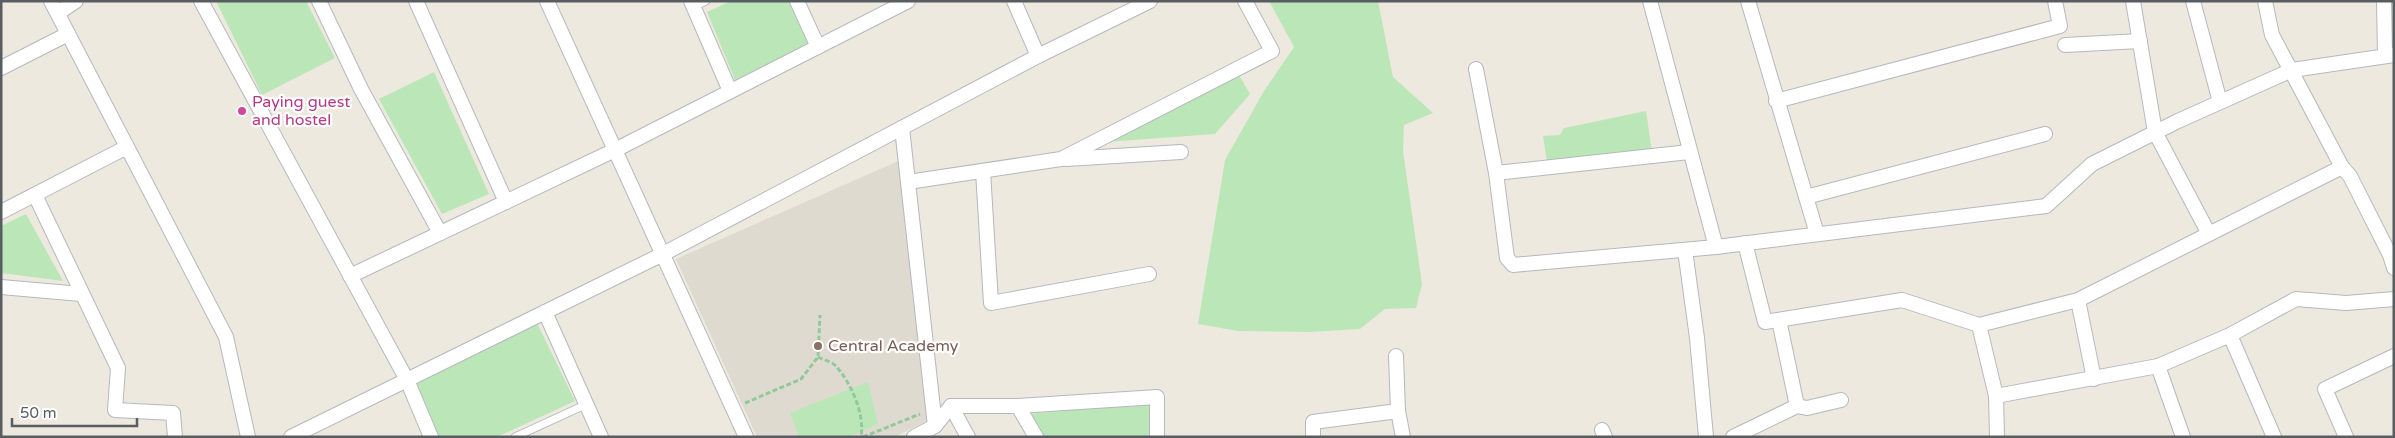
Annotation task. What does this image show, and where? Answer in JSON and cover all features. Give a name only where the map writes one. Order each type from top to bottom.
[{"type":"street","points":[[76,1],[54,7],[226,337],[248,437]]},
{"type":"street","points":[[201,1],[407,380],[431,437]]},
{"type":"street","points":[[319,1],[360,89],[440,233]]},
{"type":"street","points":[[416,1],[506,202]]},
{"type":"street","points":[[547,1],[746,437]]},
{"type":"street","points":[[797,1],[818,47]]},
{"type":"street","points":[[350,276],[615,150],[908,1]]},
{"type":"street","points":[[1014,1],[1038,56]]},
{"type":"street","points":[[291,437],[663,254],[1038,56],[1150,1]]},
{"type":"street","points":[[1061,160],[1272,51],[1245,1]]},
{"type":"street","points":[[1650,1],[1688,152],[1716,247]]},
{"type":"street","points":[[1748,1],[1776,102],[1818,234]]},
{"type":"street","points":[[1776,102],[2060,26],[2055,1]]},
{"type":"street","points":[[2133,1],[2155,132],[2208,234]]},
{"type":"street","points":[[2193,1],[2220,102]]},
{"type":"street","points":[[2265,1],[2272,35],[2342,167],[2350,176],[2390,255],[2394,268]]},
{"type":"street","points":[[1476,69],[1496,173],[1507,258],[1513,265],[1716,247],[2046,206],[2092,164],[2155,132],[2292,70],[2390,56],[2384,1]]},
{"type":"street","points":[[692,4],[730,92]]},
{"type":"street","points":[[1,68],[68,34]]},
{"type":"street","points":[[2065,45],[2140,41]]},
{"type":"street","points":[[902,128],[934,426]]},
{"type":"street","points":[[1806,198],[2045,134]]},
{"type":"street","points":[[1,212],[127,148]]},
{"type":"street","points":[[908,182],[1061,160],[1181,152]]},
{"type":"street","points":[[1496,173],[1688,152]]},
{"type":"street","points":[[1745,243],[1765,322],[1902,300],[1979,325],[2078,300],[2342,167]]},
{"type":"street","points":[[984,171],[991,302],[1149,274]]},
{"type":"street","points":[[35,195],[118,368],[115,410],[173,413],[175,437]]},
{"type":"street","points":[[1685,250],[1697,338],[1706,437]]},
{"type":"street","points":[[1,287],[81,294]]},
{"type":"street","points":[[1996,396],[2158,366],[2230,335],[2296,299],[2346,303],[2394,299]]},
{"type":"street","points":[[2078,300],[2094,379]]},
{"type":"street","points":[[545,312],[601,437]]},
{"type":"street","points":[[1779,320],[1797,406]]},
{"type":"street","points":[[1979,325],[1996,396],[1997,437]]},
{"type":"street","points":[[2230,335],[2274,437]]},
{"type":"street","points":[[1396,356],[1398,411],[1403,437]]},
{"type":"street","points":[[2346,437],[2325,389],[2394,356]]},
{"type":"street","points":[[2158,366],[2183,437]]},
{"type":"street","points":[[914,437],[934,426],[951,406],[1018,406],[1157,397],[1157,437]]},
{"type":"street","points":[[1733,437],[1797,406],[1807,408],[1841,400]]},
{"type":"street","points":[[951,406],[968,437]]},
{"type":"street","points":[[1018,406],[1036,437]]},
{"type":"street","points":[[1313,437],[1313,422],[1398,411]]},
{"type":"lane","points":[[692,4],[706,1]]},
{"type":"lane","points":[[515,437],[586,404]]},
{"type":"path","points":[[742,404],[801,379],[818,357],[820,315]]},
{"type":"path","points":[[818,357],[835,364],[849,385],[859,411],[862,437],[915,417],[921,413],[921,404]]},
{"type":"shaded area","name":"Central Academy","points":[[903,159],[927,421],[894,437],[757,437],[676,259]]},
{"type":"green space","points":[[216,1],[306,1],[335,58],[262,95]]},
{"type":"green space","points":[[731,1],[789,1],[809,44],[735,80],[707,12]]},
{"type":"green space","points":[[1269,1],[1378,1],[1393,77],[1433,113],[1404,125],[1403,151],[1422,284],[1416,308],[1385,309],[1360,329],[1309,332],[1238,331],[1198,324],[1225,160],[1264,91],[1294,47]]},
{"type":"green space","points":[[434,72],[489,194],[442,214],[379,99]]},
{"type":"green space","points":[[1239,75],[1250,94],[1215,134],[1106,142]]},
{"type":"green space","points":[[1646,111],[1652,152],[1547,162],[1543,136],[1560,135],[1564,128]]},
{"type":"green space","points":[[26,214],[63,281],[1,273],[1,226]]},
{"type":"green space","points":[[537,323],[575,401],[497,437],[439,437],[415,384]]},
{"type":"green space","points":[[868,382],[878,424],[848,437],[799,437],[790,413]]},
{"type":"green space","points":[[1152,402],[1152,437],[1042,437],[1028,414]]},
{"type":"place","name":"Paying guest and hostel","points":[[242,111]]},
{"type":"place","name":"Central Academy","points":[[818,346]]}]
